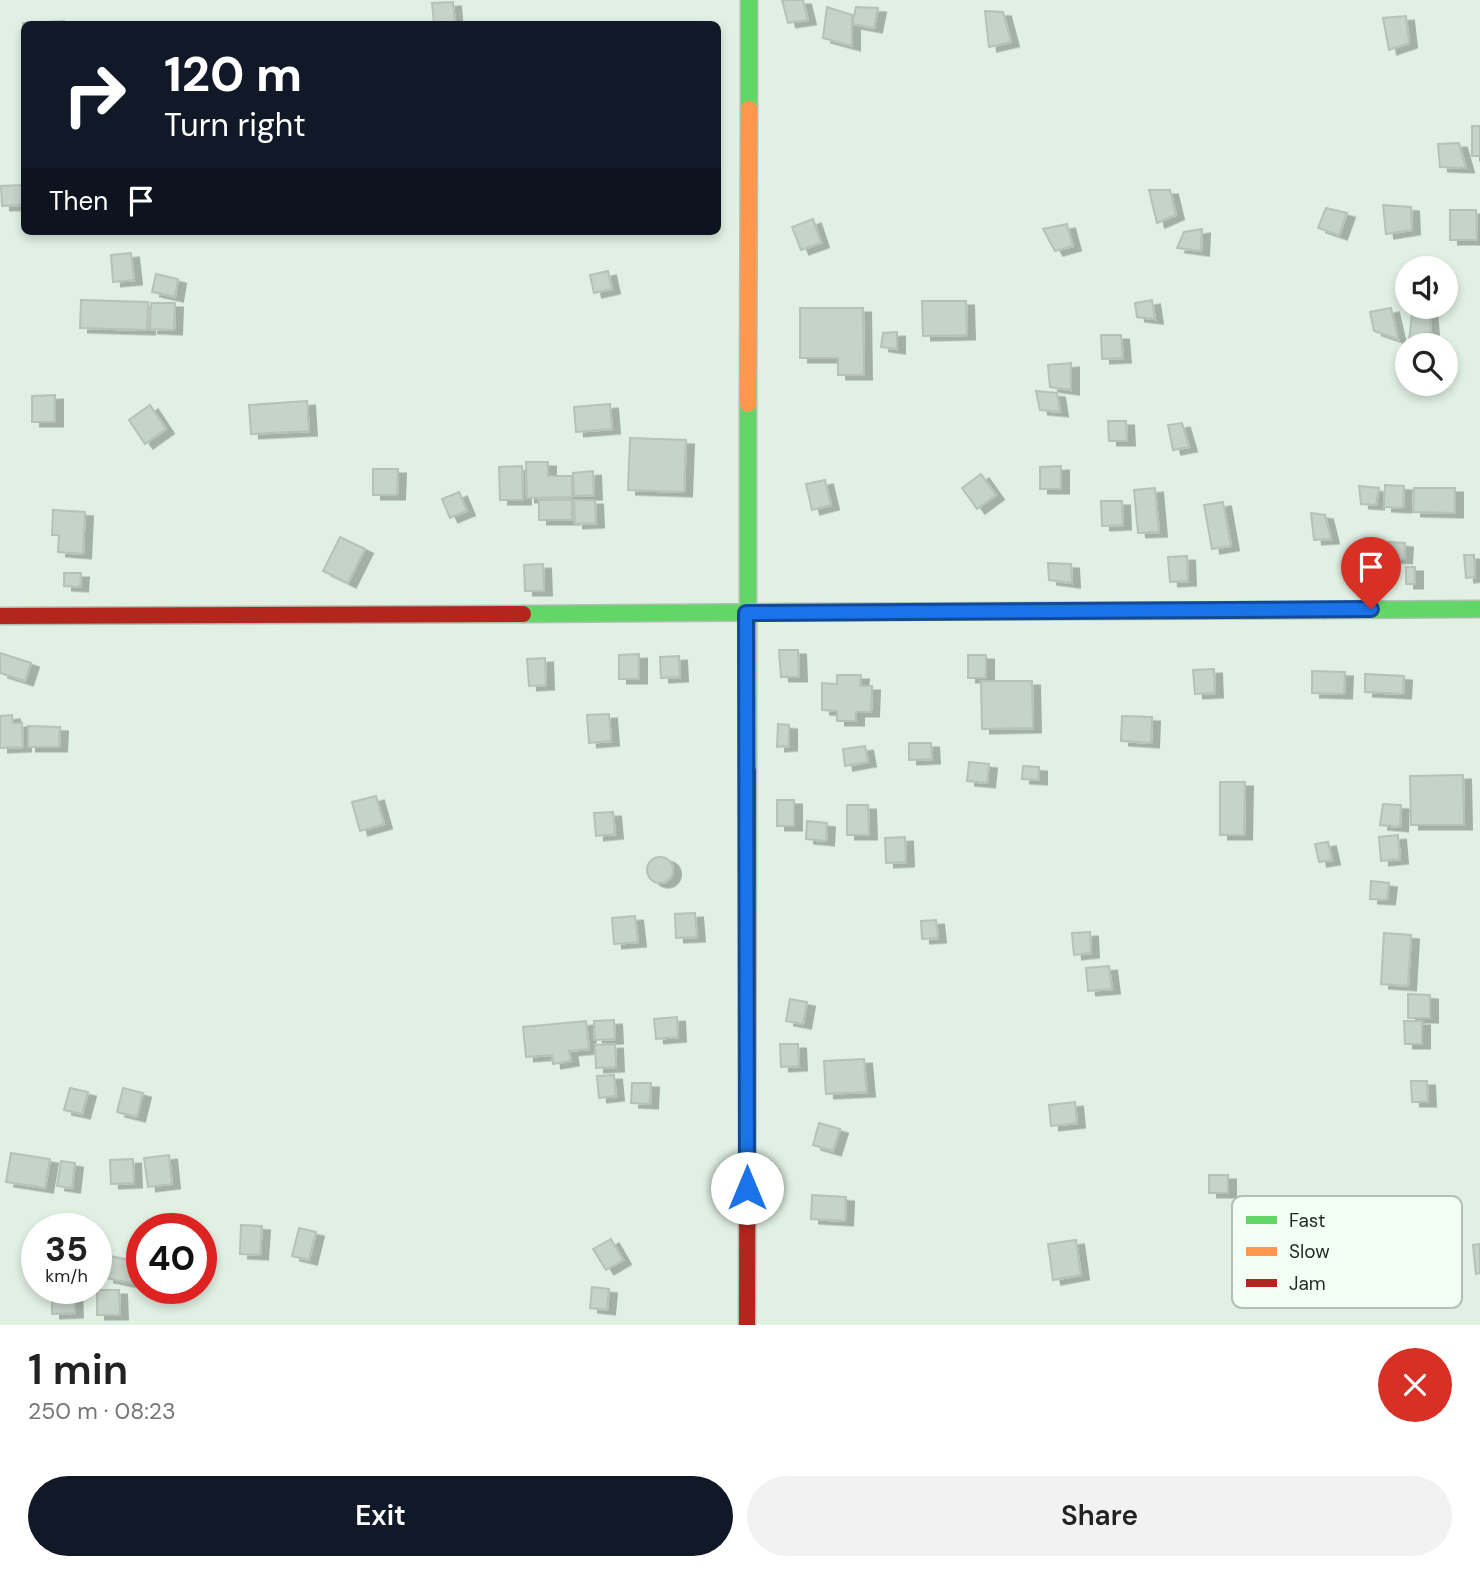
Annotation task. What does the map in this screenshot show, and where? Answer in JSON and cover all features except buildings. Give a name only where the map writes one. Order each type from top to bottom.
[{"type":"street","points":[[747,1325],[749,0]]},
{"type":"street","points":[[0,616],[1480,609]]},
{"type":"traffic: fast","points":[[749,0],[749,109]]},
{"type":"traffic: fast","points":[[748,404],[748,771]]},
{"type":"traffic: fast","points":[[1324,610],[1480,609]]},
{"type":"traffic: fast","points":[[523,614],[789,612]]},
{"type":"traffic: slow","points":[[748,404],[749,109]]},
{"type":"traffic: slow","points":[[789,612],[1324,610]]},
{"type":"traffic: jam","points":[[0,616],[523,614]]},
{"type":"traffic: jam","points":[[747,1325],[748,771]]},
{"type":"route","points":[[747,1188],[746,613],[1371,609]]}]
